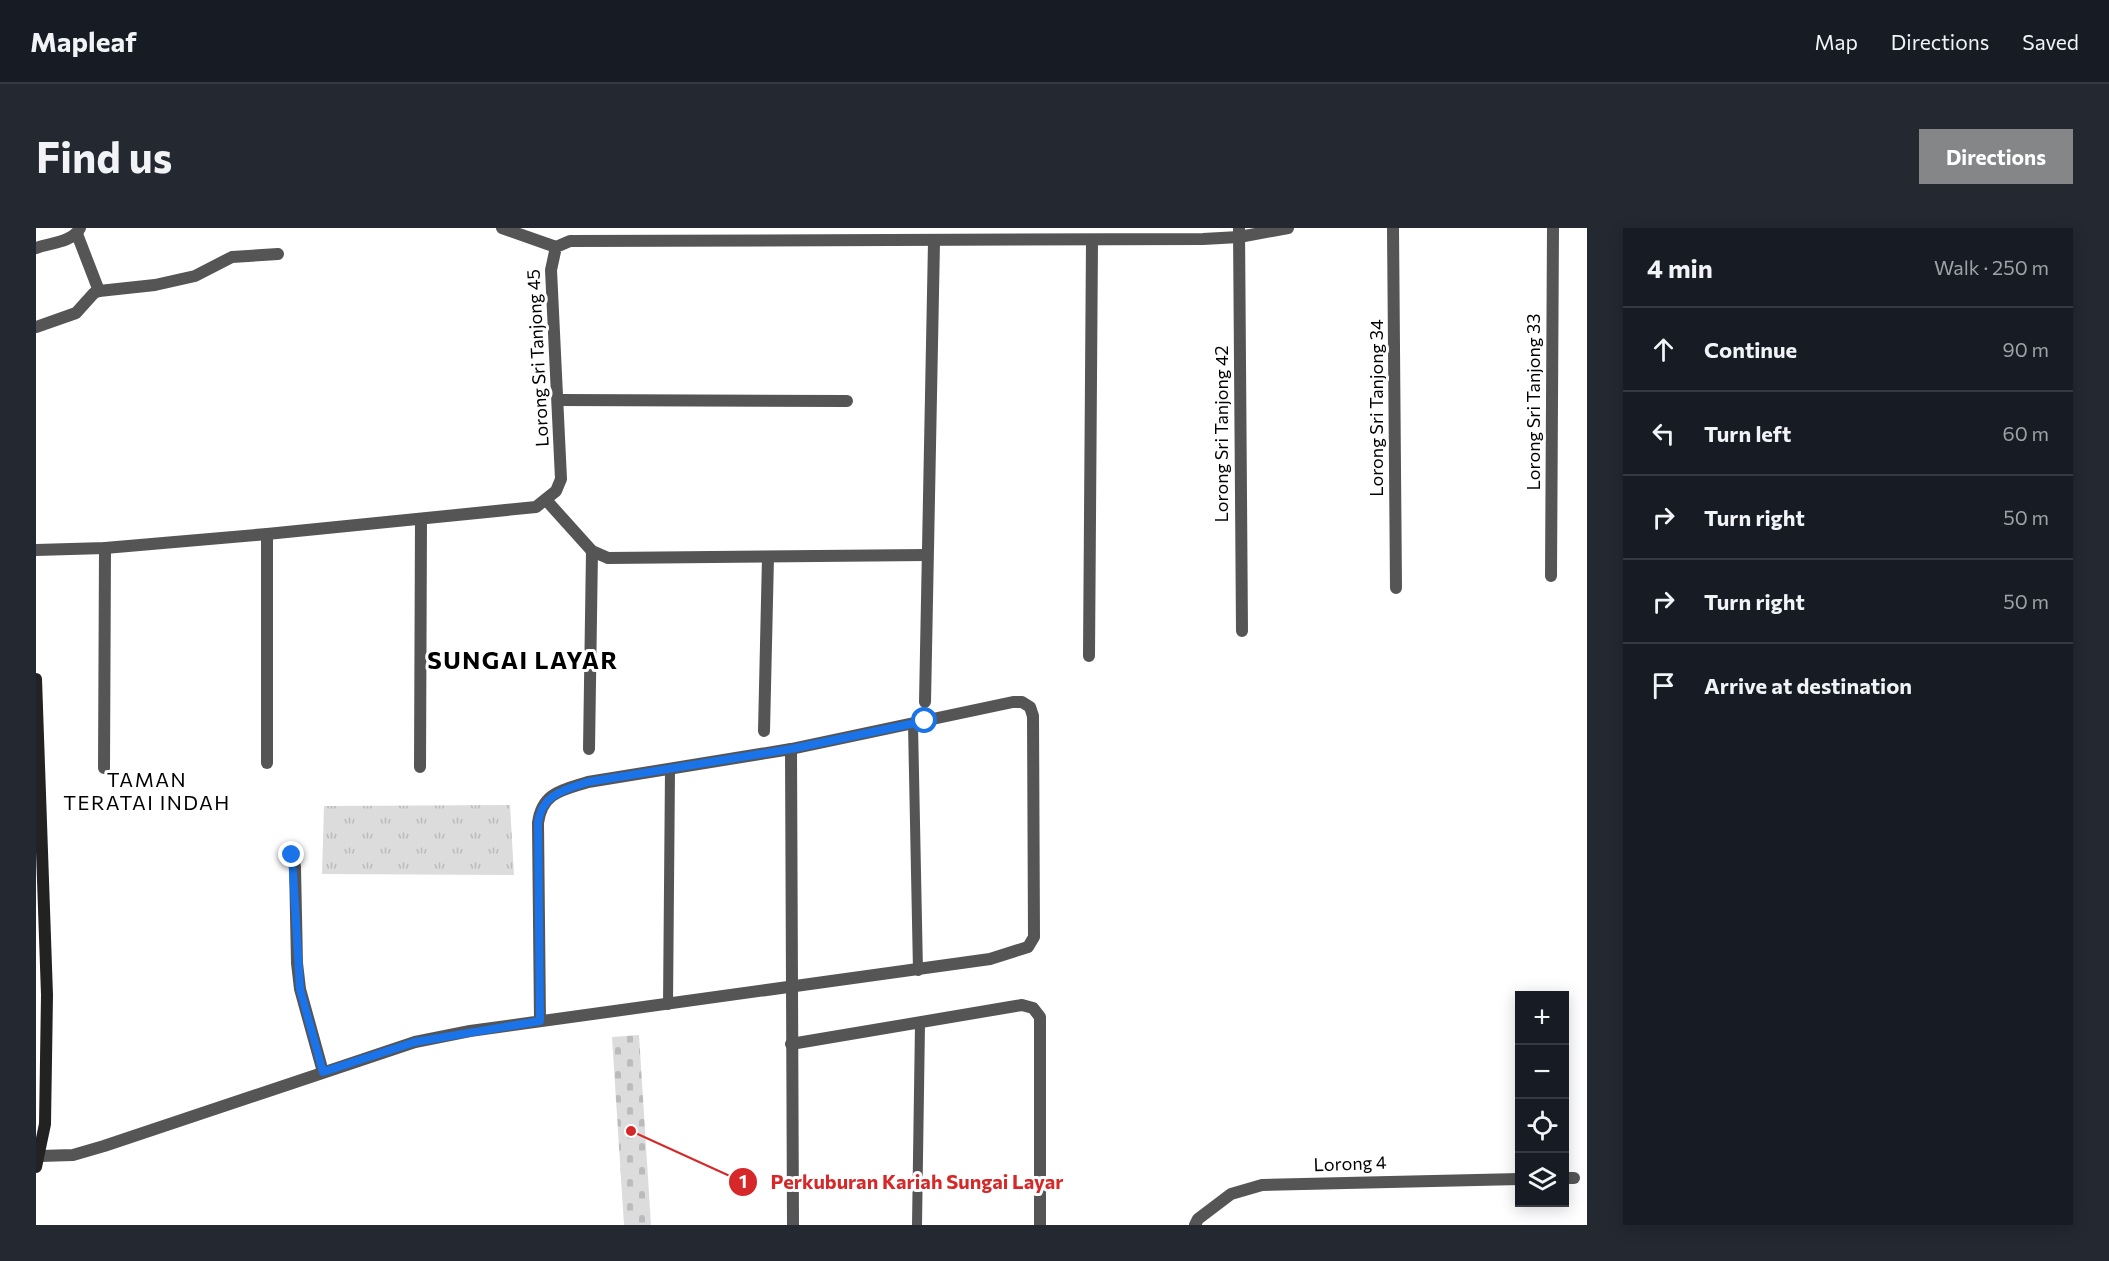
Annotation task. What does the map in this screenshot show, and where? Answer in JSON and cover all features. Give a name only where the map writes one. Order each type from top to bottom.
[{"type":"street","points":[[502,228],[556,247]]},
{"type":"street","name":"Lorong Sri Tanjong 45","points":[[547,501],[561,479],[551,270],[556,247],[570,241],[1092,240],[1239,233],[1288,228]]},
{"type":"street","name":"Lorong Sri Tanjong 34","points":[[1393,228],[1396,588]]},
{"type":"street","name":"Lorong Sri Tanjong 33","points":[[1551,576],[1553,228]]},
{"type":"street","points":[[36,248],[79,231],[99,291]]},
{"type":"street","name":"Lorong Sri Tanjong 42","points":[[1239,233],[1242,631]]},
{"type":"street","points":[[1089,656],[1092,240]]},
{"type":"street","points":[[925,702],[934,242]]},
{"type":"street","points":[[36,327],[76,313],[94,292],[155,285],[195,276],[232,257],[278,254]]},
{"type":"street","points":[[558,400],[847,401]]},
{"type":"street","points":[[36,550],[105,548],[520,510],[536,507],[547,501],[592,551],[608,558],[628,560],[927,555]]},
{"type":"street","points":[[420,768],[421,519]]},
{"type":"street","points":[[267,534],[267,763]]},
{"type":"street","points":[[104,768],[105,548]]},
{"type":"street","points":[[589,749],[592,551]]},
{"type":"street","points":[[764,731],[768,557]]},
{"type":"street","points":[[36,679],[41,1059],[45,1124],[38,1161],[73,1155],[104,1146],[415,1042],[540,1021],[918,970],[990,959],[1018,951],[1028,946],[1034,937],[1032,716],[1030,707],[1022,702],[1013,702],[791,749],[580,785],[548,798],[540,809],[540,1021]]},
{"type":"street","points":[[791,749],[793,1225]]},
{"type":"street","points":[[292,855],[300,989],[323,1072]]},
{"type":"street","points":[[791,1044],[1022,1005],[1033,1008],[1040,1017],[1040,1225]]},
{"type":"street","name":"Lorong 4","points":[[1195,1225],[1198,1219],[1231,1194],[1262,1185],[1515,1179]]},
{"type":"lane","points":[[913,723],[918,970]]},
{"type":"lane","points":[[668,1005],[670,769]]},
{"type":"lane","points":[[917,1225],[920,1024]]},
{"type":"green space","points":[[510,805],[514,875],[322,874],[324,806]]},
{"type":"green space","points":[[639,1035],[651,1225],[624,1225],[612,1037]]},
{"type":"place","name":"Perkuburan Kariah Sungai Layar","points":[[631,1131]]},
{"type":"district","name":"SUNGAI LAYAR","points":[[523,661]]},
{"type":"district","name":"TAMAN TERATAI INDAH","points":[[147,792]]},
{"type":"route","points":[[292,855],[295,867],[297,963],[300,989],[323,1072],[415,1042],[540,1021],[538,823],[540,809],[548,798],[562,790],[588,782],[791,749],[925,721]]}]
